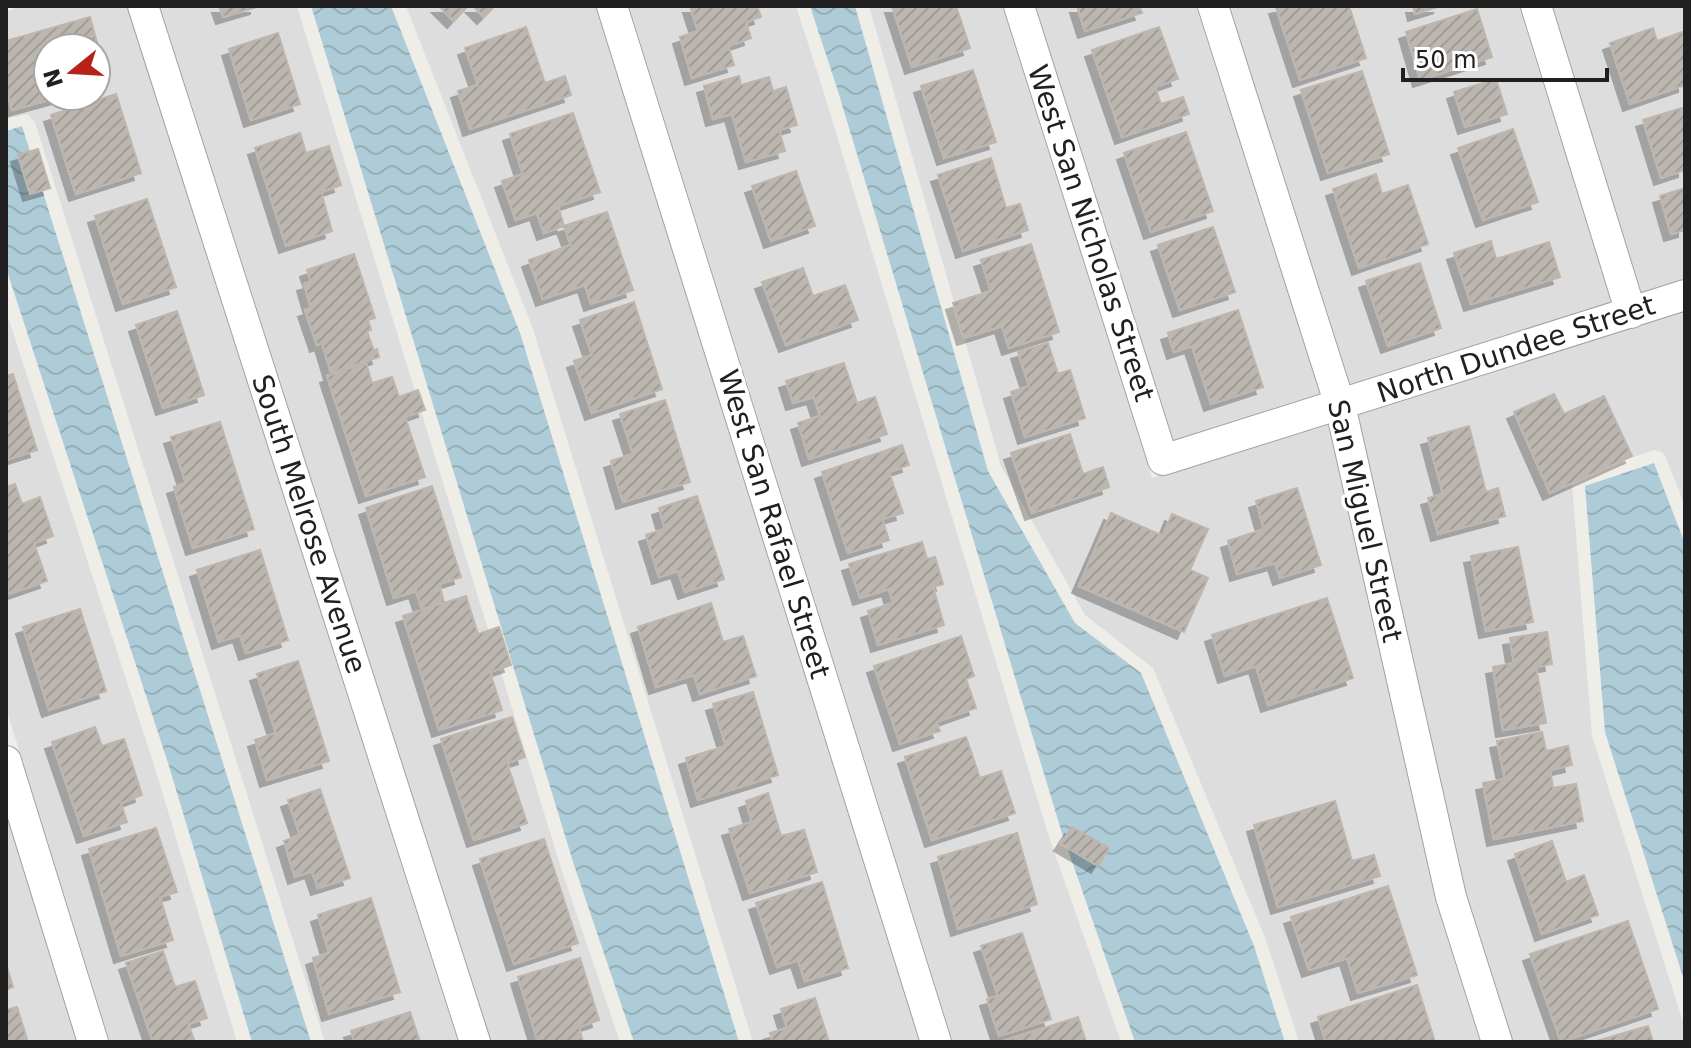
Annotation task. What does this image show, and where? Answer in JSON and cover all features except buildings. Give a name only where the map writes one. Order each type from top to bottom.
[{"type":"street","name":"South Melrose Avenue","points":[[143,6],[475,1042]]},
{"type":"street","name":"West San Rafael Street","points":[[612,6],[936,1042]]},
{"type":"street","name":"West San Nicholas Street","points":[[1019,6],[1163,460]]},
{"type":"street","name":"San Miguel Street","points":[[1213,6],[1340,405],[1451,897],[1497,1042]]},
{"type":"street","points":[[1536,6],[1631,313]]},
{"type":"street","name":"North Dundee Street","points":[[1163,460],[1685,295]]},
{"type":"street","points":[[6,761],[93,1042]]},
{"type":"shaded area","points":[[20,6],[127,6],[458,1042],[325,1042],[35,122],[27,114],[6,119],[6,12]]},
{"type":"shaded area","points":[[160,6],[297,6],[561,868],[620,1042],[491,1042]]},
{"type":"shaded area","points":[[406,6],[596,6],[920,1042],[753,1042],[533,329]]},
{"type":"shaded area","points":[[629,6],[796,6],[1048,834],[1121,1042],[953,1042]]},
{"type":"shaded area","points":[[869,6],[1002,6],[1152,478],[1328,423],[1436,902],[1480,1042],[1299,1042],[1266,940],[1153,668],[1085,615],[1001,466]]},
{"type":"shaded area","points":[[1035,6],[1196,6],[1321,396],[1174,442]]},
{"type":"shaded area","points":[[1229,6],[1519,6],[1612,304],[1351,387]]},
{"type":"shaded area","points":[[1552,6],[1685,6],[1685,280],[1642,295]]},
{"type":"shaded area","points":[[1685,310],[1685,506],[1666,458],[1662,452],[1654,450],[1581,475],[1572,484],[1592,736],[1685,1028],[1685,1042],[1513,1042],[1466,893],[1358,414]]},
{"type":"shaded area","points":[[6,311],[155,768],[237,1042],[110,1042],[6,708]]},
{"type":"shaded area","points":[[6,814],[77,1042],[6,1042]]},
{"type":"water","points":[[311,6],[391,6],[520,333],[739,1042],[634,1042],[574,865]]},
{"type":"water","points":[[810,6],[855,6],[988,471],[1075,623],[1141,673],[1254,946],[1285,1042],[1135,1042],[1061,830]]},
{"type":"water","points":[[22,126],[311,1042],[252,1042],[168,763],[6,268],[6,131]]},
{"type":"water","points":[[1654,463],[1685,544],[1685,983],[1605,732],[1585,486]]}]
